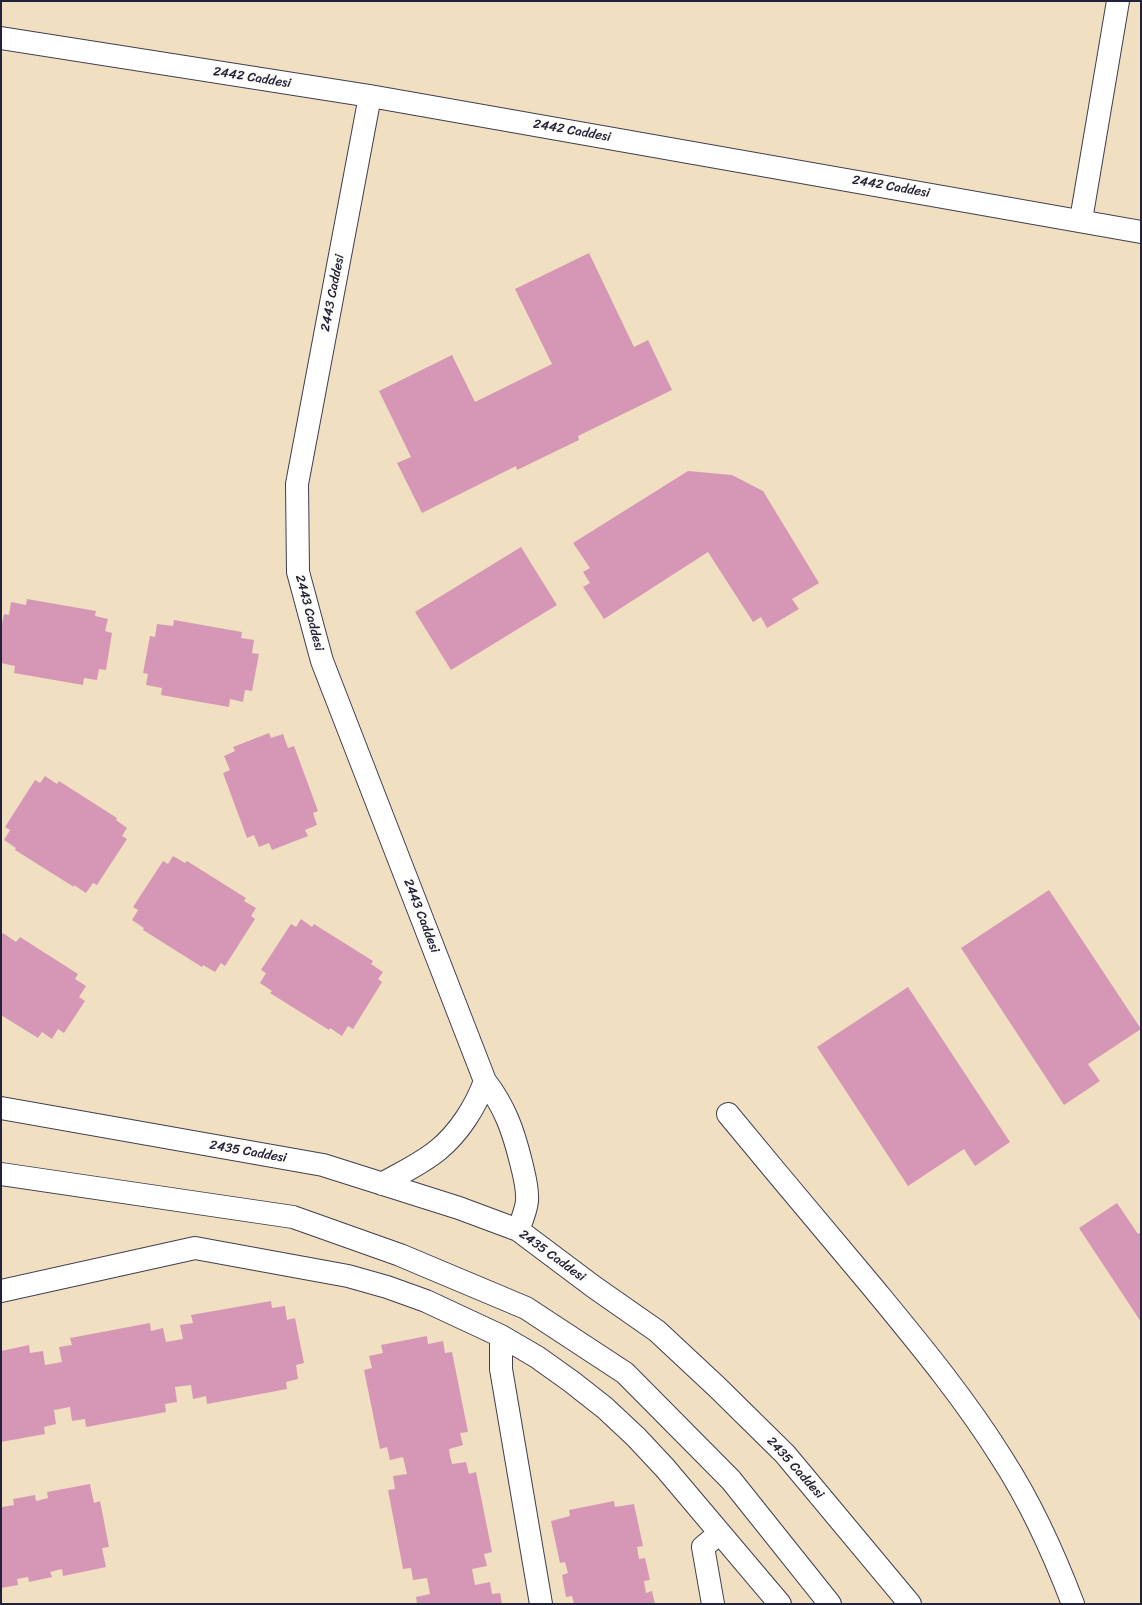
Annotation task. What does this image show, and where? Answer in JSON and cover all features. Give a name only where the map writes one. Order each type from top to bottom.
[{"type":"street","points":[[1081,220],[1118,1]]},
{"type":"street","name":"2442 Caddesi","points":[[1,38],[370,96],[1081,220],[1141,232]]},
{"type":"street","name":"2443 Caddesi","points":[[370,96],[297,484],[298,572],[322,661],[485,1081],[497,1096],[506,1113],[516,1142],[527,1188],[527,1201],[524,1216],[518,1230]]},
{"type":"street","points":[[382,1184],[412,1168],[439,1150],[454,1134],[470,1111],[478,1098],[485,1081]]},
{"type":"street","name":"2435 Caddesi","points":[[1,1108],[323,1165],[459,1208],[518,1230],[594,1288],[657,1330],[717,1387],[785,1454],[910,1604]]},
{"type":"street","points":[[728,1114],[902,1323],[978,1420],[1028,1503],[1046,1539],[1073,1604]]},
{"type":"street","points":[[1,1174],[293,1217],[400,1255],[526,1308],[626,1373],[731,1480],[830,1604]]},
{"type":"street","points":[[1,1292],[195,1248],[348,1276],[387,1287],[426,1301],[501,1336],[537,1357],[605,1408],[636,1437],[665,1468],[780,1604]]},
{"type":"street","points":[[501,1336],[501,1369],[541,1604]]},
{"type":"street","points":[[713,1604],[703,1547],[720,1534]]},
{"type":"building","points":[[589,253],[634,347],[648,340],[672,390],[578,436],[579,440],[517,470],[516,466],[422,513],[397,463],[411,457],[379,391],[452,355],[475,402],[552,364],[515,289]]},
{"type":"building","points":[[688,471],[732,475],[763,491],[819,583],[792,599],[799,609],[767,628],[761,617],[753,622],[708,552],[604,619],[583,587],[590,583],[583,572],[590,568],[573,543]]},
{"type":"building","points":[[521,547],[557,605],[451,670],[415,612]]},
{"type":"building","points":[[27,599],[96,611],[95,616],[108,619],[105,631],[112,633],[106,670],[99,669],[97,680],[84,678],[83,685],[14,673],[15,666],[1,663],[1,629],[4,614],[9,615],[11,602],[26,605]]},
{"type":"building","points":[[174,620],[242,632],[241,638],[254,640],[252,653],[259,654],[252,691],[245,690],[243,702],[230,699],[229,707],[161,695],[162,688],[146,685],[148,674],[143,673],[150,636],[155,637],[157,624],[173,626]]},
{"type":"building","points":[[269,733],[271,738],[283,734],[288,748],[294,746],[318,811],[313,813],[317,825],[305,830],[308,836],[272,850],[269,843],[259,847],[254,835],[247,838],[223,773],[230,770],[224,756],[235,751],[233,747]]},
{"type":"building","points":[[45,776],[57,784],[59,781],[117,818],[116,820],[127,828],[122,836],[127,839],[97,885],[93,883],[86,893],[15,850],[16,848],[4,840],[10,830],[5,827],[35,780],[40,783]]},
{"type":"building","points":[[173,856],[185,863],[187,861],[246,898],[244,901],[256,908],[251,916],[255,919],[225,966],[221,963],[215,972],[203,965],[202,967],[143,930],[144,928],[132,920],[138,910],[133,907],[163,861],[168,864]]},
{"type":"building","points":[[1049,890],[1141,1029],[1088,1064],[1100,1081],[1064,1105],[961,948]]},
{"type":"building","points":[[301,919],[312,927],[314,924],[373,961],[371,964],[383,972],[378,979],[382,982],[353,1029],[348,1026],[342,1036],[330,1028],[329,1030],[270,993],[272,991],[260,983],[266,973],[261,970],[291,924],[296,927]]},
{"type":"building","points":[[3,933],[16,942],[20,937],[78,974],[75,979],[86,986],[79,997],[85,1001],[64,1033],[58,1029],[52,1039],[42,1032],[38,1038],[1,1015],[1,937]]},
{"type":"building","points":[[908,987],[1010,1142],[975,1166],[964,1149],[908,1186],[817,1047]]},
{"type":"building","points":[[1117,1203],[1138,1234],[1141,1232],[1141,1322],[1079,1228]]},
{"type":"building","points":[[271,1301],[272,1308],[285,1306],[287,1320],[295,1318],[304,1363],[296,1365],[298,1379],[286,1382],[287,1389],[207,1404],[206,1396],[193,1399],[191,1385],[175,1387],[177,1402],[165,1404],[166,1412],[86,1427],[85,1419],[72,1421],[70,1407],[54,1410],[56,1424],[44,1427],[45,1434],[1,1442],[1,1351],[29,1345],[30,1353],[43,1351],[45,1365],[62,1362],[59,1347],[72,1345],[70,1338],[150,1323],[151,1331],[163,1328],[166,1342],[183,1339],[180,1325],[193,1323],[191,1315]]},
{"type":"building","points":[[427,1336],[428,1344],[443,1341],[445,1353],[452,1352],[468,1432],[460,1433],[463,1445],[449,1449],[450,1456],[452,1464],[466,1462],[469,1474],[476,1472],[492,1552],[484,1554],[487,1566],[472,1569],[475,1585],[490,1582],[492,1594],[500,1593],[502,1604],[417,1604],[416,1597],[430,1594],[427,1578],[413,1580],[411,1568],[403,1569],[388,1490],[395,1489],[393,1476],[407,1474],[403,1457],[390,1460],[387,1447],[380,1449],[364,1370],[372,1368],[369,1356],[383,1353],[381,1345]]},
{"type":"building","points":[[90,1484],[94,1503],[100,1501],[109,1547],[102,1548],[106,1567],[63,1576],[62,1569],[50,1572],[52,1577],[29,1582],[28,1577],[17,1579],[18,1585],[1,1588],[1,1504],[2,1507],[14,1505],[13,1499],[35,1495],[36,1501],[48,1498],[47,1492]]},
{"type":"building","points":[[614,1501],[615,1507],[634,1504],[643,1546],[637,1547],[639,1559],[645,1558],[650,1580],[644,1581],[646,1593],[652,1591],[655,1604],[574,1604],[572,1596],[566,1597],[562,1575],[568,1573],[565,1562],[560,1563],[551,1521],[570,1516],[569,1510]]}]
